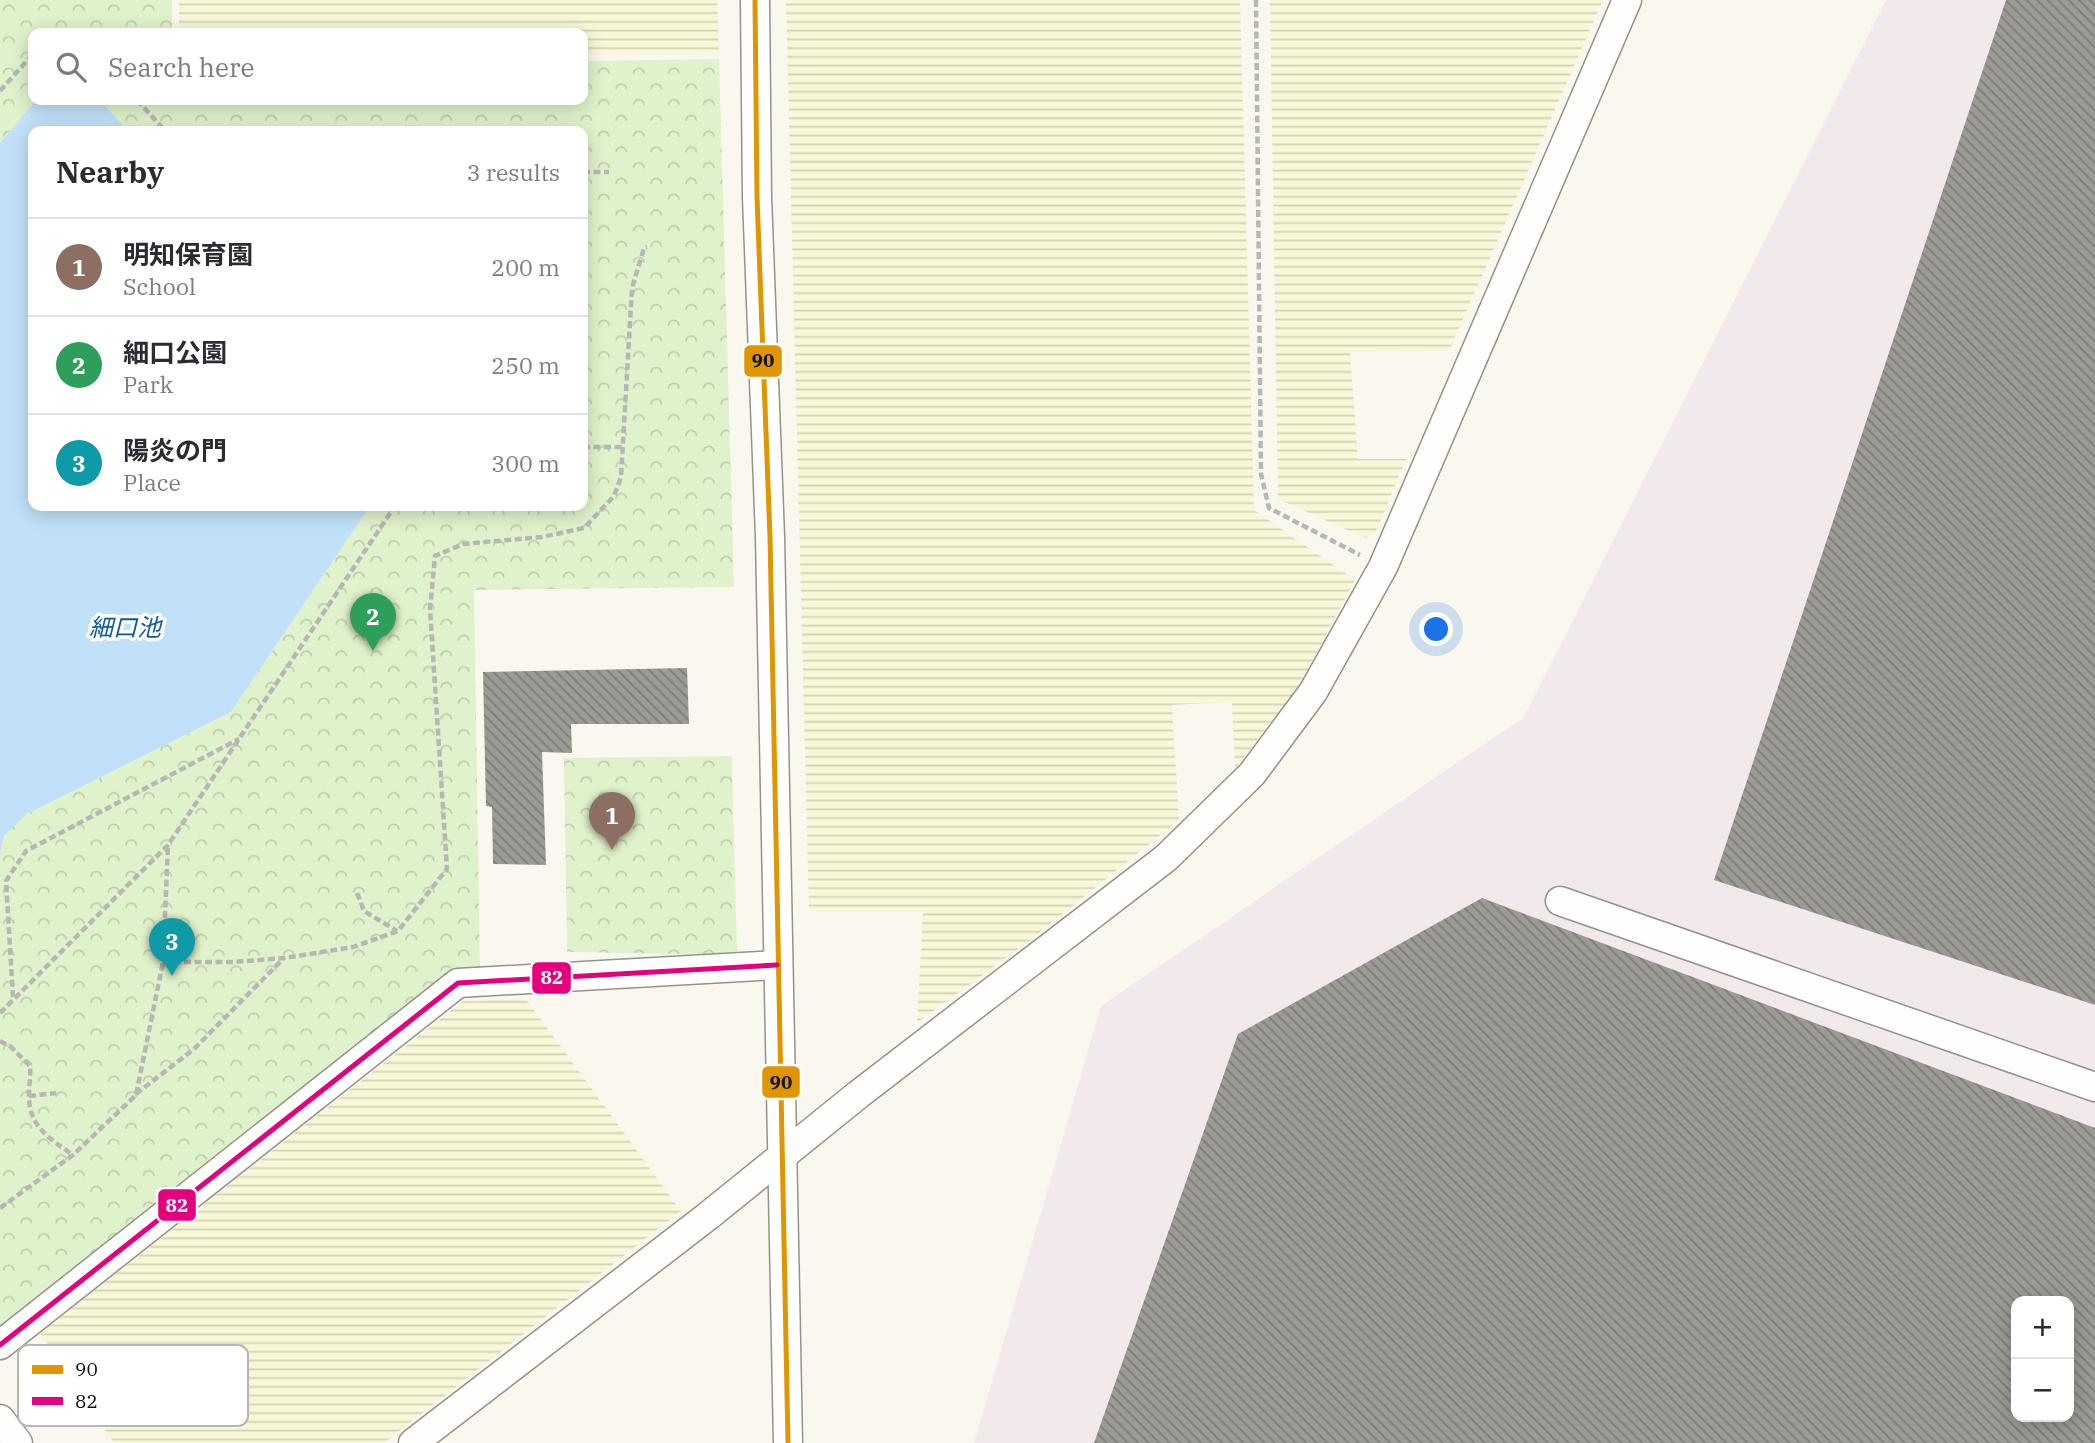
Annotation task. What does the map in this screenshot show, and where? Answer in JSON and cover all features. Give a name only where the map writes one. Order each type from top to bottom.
[{"type":"street","points":[[755,0],[758,211],[770,537],[788,1443]]},
{"type":"street","points":[[413,1443],[1166,858],[1252,774],[1313,692],[1383,567],[1627,0]]},
{"type":"street","points":[[1560,901],[2095,1087]]},
{"type":"street","points":[[0,1345],[458,984],[777,965]]},
{"type":"street","points":[[0,1419],[18,1443]]},
{"type":"path","points":[[1256,0],[1261,474],[1269,508],[1383,567]]},
{"type":"path","points":[[0,91],[28,60]]},
{"type":"path","points":[[142,105],[160,126]]},
{"type":"path","points":[[588,172],[609,172]]},
{"type":"path","points":[[163,962],[233,962],[354,947],[398,931],[447,869],[430,609],[435,556],[463,544],[542,537],[584,528],[614,496],[621,477],[632,288],[643,248],[647,247]]},
{"type":"path","points":[[588,447],[623,447]]},
{"type":"path","points":[[0,1013],[168,845],[392,511]]},
{"type":"path","points":[[13,998],[6,881],[26,851],[241,738]]},
{"type":"path","points":[[136,1095],[163,962],[168,845]]},
{"type":"path","points":[[357,893],[364,911],[398,931]]},
{"type":"path","points":[[0,1208],[72,1155],[136,1095],[194,1049],[285,957]]},
{"type":"path","points":[[0,1041],[11,1047],[30,1066],[29,1096],[33,1117],[43,1134],[72,1155]]},
{"type":"path","points":[[29,1096],[55,1093]]},
{"type":"shaded area","points":[[1886,0],[2095,0],[2095,1443],[974,1443],[1101,1006],[1524,717]]},
{"type":"green space","points":[[0,0],[172,0],[172,28],[28,28],[28,105],[32,105],[0,143]]},
{"type":"green space","points":[[179,0],[717,0],[719,53],[588,55],[588,28],[179,28]]},
{"type":"green space","points":[[786,0],[1240,0],[1254,510],[1355,580],[1297,690],[1235,769],[1232,702],[1172,705],[1179,820],[1029,941],[917,1023],[923,912],[809,912]]},
{"type":"green space","points":[[1270,0],[1603,0],[1449,351],[1350,352],[1358,459],[1406,459],[1375,534],[1365,538],[1278,499]]},
{"type":"green space","points":[[719,59],[734,587],[474,590],[480,972],[0,1328],[0,854],[4,836],[27,814],[231,712],[367,511],[588,511],[588,126],[123,126],[105,105],[588,105],[588,61]]},
{"type":"green space","points":[[732,756],[737,955],[567,952],[564,758]]},
{"type":"green space","points":[[526,999],[681,1211],[384,1443],[114,1443],[103,1426],[248,1426],[248,1345],[48,1345],[40,1333],[463,1001]]},
{"type":"water","name":"細口池","points":[[32,105],[105,105],[123,126],[28,126],[28,511],[367,511],[231,712],[27,814],[4,836],[0,854],[0,143]]},
{"type":"building","points":[[2006,0],[2095,0],[2095,1005],[1714,880]]},
{"type":"building","points":[[687,668],[689,724],[571,724],[572,753],[542,752],[546,865],[493,864],[492,807],[486,806],[483,672]]},
{"type":"building","points":[[1482,898],[2095,1128],[2095,1443],[1094,1443],[1238,1034]]},
{"type":"transit line","name":"90","points":[[755,0],[757,197],[770,537],[788,1443]]},
{"type":"transit line","name":"82","points":[[0,1345],[458,983],[777,965]]},
{"type":"place","name":"細口公園","points":[[373,651]]},
{"type":"place","name":"明知保育園","points":[[612,850]]},
{"type":"place","name":"陽炎の門","points":[[172,976]]}]
